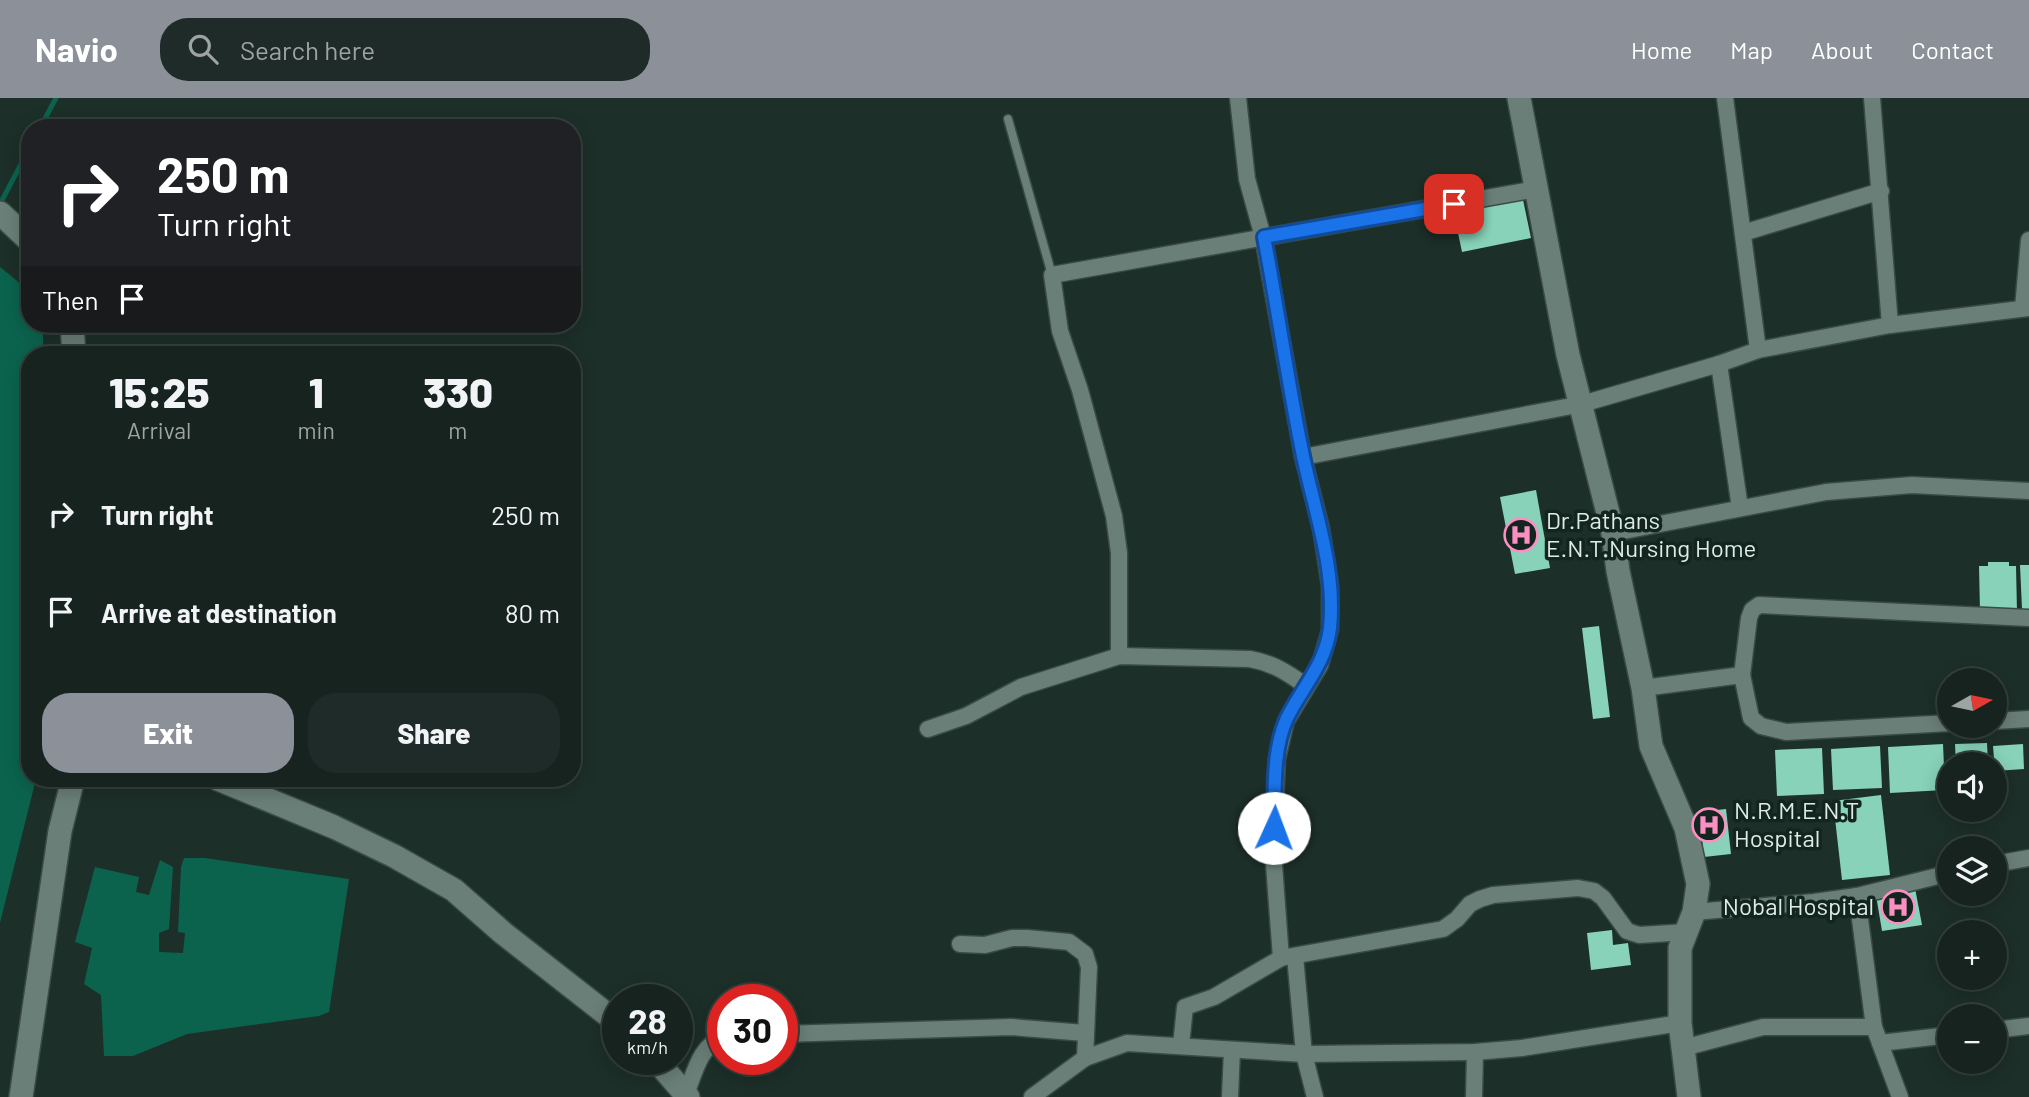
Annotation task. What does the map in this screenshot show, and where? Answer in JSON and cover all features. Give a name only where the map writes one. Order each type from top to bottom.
[{"type":"main road","points":[[1520,98],[1568,355],[1613,533],[1618,571],[1643,688],[1651,746],[1686,828],[1698,884],[1690,922],[1680,948],[1680,1023],[1689,1097]]},
{"type":"main road","points":[[4,218],[21,232]]},
{"type":"main road","points":[[21,1097],[60,831],[71,787]]},
{"type":"main road","points":[[237,787],[334,827],[394,856],[454,890],[503,933],[602,1010]]},
{"type":"main road","points":[[669,1075],[687,1096]]},
{"type":"street","points":[[1238,98],[1247,179],[1264,237],[1303,457],[1321,528],[1330,586],[1330,630],[1320,665],[1286,721],[1277,759],[1273,852],[1304,1054],[1315,1097]]},
{"type":"street","points":[[1725,98],[1758,350]]},
{"type":"street","points":[[1872,98],[1890,325]]},
{"type":"street","points":[[1119,656],[1119,553],[1114,516],[1080,390],[1060,331],[1052,275],[1536,189]]},
{"type":"street","points":[[1743,233],[1881,191]]},
{"type":"street","points":[[1303,457],[1582,404],[1758,350],[1890,325],[2026,308],[2026,254],[2029,240]]},
{"type":"street","points":[[1719,364],[1740,508]]},
{"type":"street","points":[[1613,533],[1826,492],[1912,485],[2029,491]]},
{"type":"street","points":[[1937,724],[1786,732],[1761,726],[1751,718],[1742,675],[1752,610],[1759,605],[2029,618]]},
{"type":"street","points":[[928,729],[966,716],[1021,687],[1119,656],[1251,659],[1282,669],[1306,686]]},
{"type":"street","points":[[1643,688],[1742,675]]},
{"type":"street","points":[[2007,720],[2029,719]]},
{"type":"street","points":[[2007,862],[2029,858]]},
{"type":"street","points":[[1181,1045],[1185,1007],[1214,997],[1288,957],[1443,929],[1457,919],[1470,904],[1480,899],[1578,888],[1594,891],[1603,898],[1627,931],[1639,935],[1690,922],[1857,896],[1937,876]]},
{"type":"street","points":[[1857,896],[1874,1027],[1900,1097]]},
{"type":"street","points":[[960,944],[985,945],[1012,938],[1027,938],[1069,942],[1078,947],[1085,954],[1089,967],[1085,1058]]},
{"type":"street","points":[[1032,1097],[1085,1058],[1127,1043],[1304,1054],[1475,1052],[1522,1048],[1680,1023]]},
{"type":"street","points":[[2007,1029],[2029,1026]]},
{"type":"street","points":[[798,1034],[1011,1027],[1085,1032]]},
{"type":"street","points":[[1683,1048],[1763,1027],[1874,1027]]},
{"type":"street","points":[[1880,1043],[1937,1036]]},
{"type":"street","points":[[687,1096],[707,1048]]},
{"type":"street","points":[[1230,1097],[1232,1050]]},
{"type":"street","points":[[1474,1097],[1475,1052]]},
{"type":"lane","points":[[1008,119],[1052,275]]},
{"type":"shaded area","points":[[0,267],[21,284],[21,333],[43,333],[43,346],[21,346],[21,787],[34,787],[0,923]]},
{"type":"shaded area","points":[[184,858],[205,858],[349,879],[329,1012],[319,1016],[187,1034],[133,1056],[104,1056],[101,995],[84,984],[92,948],[75,942],[95,867],[139,877],[136,892],[149,895],[160,860],[173,867],[169,929],[159,933],[159,952],[183,953],[185,933],[178,932],[181,867]]},
{"type":"building","points":[[1522,195],[1531,238],[1462,252],[1453,209]]},
{"type":"building","points":[[1536,490],[1550,568],[1515,574],[1500,497]]},
{"type":"building","points":[[1988,562],[2009,562],[2009,566],[2016,566],[2017,612],[1980,612],[1979,566],[1988,566]]},
{"type":"building","points":[[2020,565],[2029,565],[2029,609],[2022,609]]},
{"type":"building","points":[[1599,626],[1610,717],[1593,719],[1582,628]]},
{"type":"building","points":[[1987,743],[1987,752],[1955,752],[1955,744]]},
{"type":"building","points":[[1943,744],[1943,752],[1937,752],[1937,790],[1890,793],[1888,747]]},
{"type":"building","points":[[2023,744],[2024,769],[2007,770],[2007,752],[1993,752],[1993,746]]},
{"type":"building","points":[[1880,746],[1882,788],[1833,790],[1831,749]]},
{"type":"building","points":[[1822,748],[1824,794],[1777,796],[1775,750]]},
{"type":"building","points":[[1881,795],[1890,875],[1842,880],[1833,801]]},
{"type":"building","points":[[1726,809],[1731,854],[1704,857],[1699,812]]},
{"type":"building","points":[[1915,888],[1922,925],[1882,931],[1876,895]]},
{"type":"building","points":[[1612,930],[1613,945],[1628,943],[1631,965],[1591,970],[1587,933]]},
{"type":"waterway","points":[[45,119],[56,98]]},
{"type":"waterway","points":[[0,204],[21,164]]},
{"type":"place","name":"Dr.Pathans E.N.T.Nursing Home","points":[[1521,535]]},
{"type":"place","name":"N.R.M.E.N.T Hospital","points":[[1709,825]]},
{"type":"place","name":"Nobal Hospital","points":[[1898,907]]},
{"type":"route","points":[[1274,828],[1277,759],[1281,740],[1286,721],[1320,665],[1330,630],[1330,586],[1321,528],[1303,457],[1264,237],[1454,204]]}]
